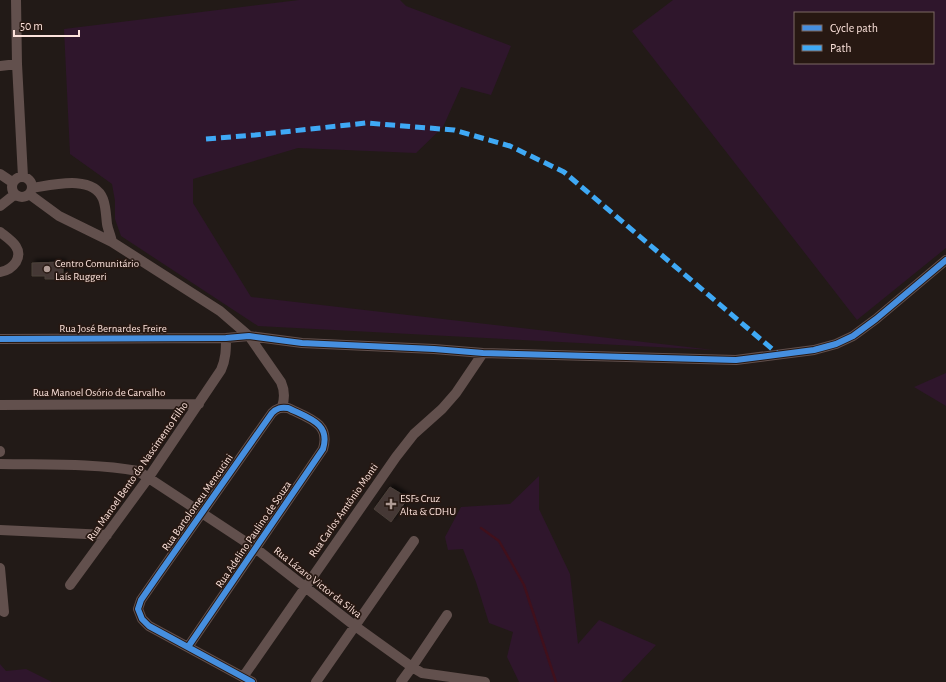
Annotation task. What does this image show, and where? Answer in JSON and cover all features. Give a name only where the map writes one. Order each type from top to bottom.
[{"type":"street","points":[[16,0],[22,177]]},
{"type":"street","points":[[0,66],[17,64]]},
{"type":"street","points":[[0,174],[12,182]]},
{"type":"street","points":[[112,242],[107,225],[103,198],[96,189],[72,182],[31,191],[24,197],[21,197],[14,194],[11,187],[12,182],[22,177],[30,181],[31,191],[58,216],[112,242],[220,312],[250,336],[285,390],[285,400],[280,408]]},
{"type":"street","points":[[0,206],[14,194]]},
{"type":"street","points":[[0,232],[16,246],[19,253],[12,267],[0,272]]},
{"type":"street","name":"Rua José Bernardes Freire","points":[[0,339],[226,338],[250,336],[302,343],[483,352],[736,360],[814,350],[836,344],[853,336],[876,319],[946,260]]},
{"type":"street","name":"Rua Manoel Bento do Nascimento Filho","points":[[70,586],[149,477],[221,370],[226,356],[226,338]]},
{"type":"street","name":"Rua Carlos Amtônio Monti","points":[[247,679],[305,586],[396,457],[414,434],[442,409],[456,393],[483,352]]},
{"type":"street","name":"Rua Manoel Osório de Carvalho","points":[[0,405],[199,404]]},
{"type":"street","name":"Rua Adelino Paulino de Souza","points":[[188,647],[323,449],[326,442],[324,431],[315,422],[288,408],[280,408]]},
{"type":"street","name":"Rua Bartolomeu Mencucini","points":[[188,647],[149,626],[142,619],[138,609],[141,600],[272,413],[280,408]]},
{"type":"street","name":"Rua Lázaro Victor da Silva","points":[[0,464],[120,468],[138,471],[255,548],[355,626],[412,667],[422,673],[485,682]]},
{"type":"street","points":[[0,530],[107,535]]},
{"type":"street","points":[[316,682],[414,541]]},
{"type":"street","points":[[0,568],[4,612]]},
{"type":"street","points":[[401,682],[447,614]]},
{"type":"street","points":[[188,647],[247,679]]},
{"type":"shaded area","points":[[299,0],[400,0],[406,6],[511,46],[491,95],[461,87],[443,127],[416,153],[298,148],[193,179],[193,203],[251,297],[714,350],[258,326],[121,236],[115,219],[115,201],[112,184],[70,154],[64,29]]},
{"type":"shaded area","points":[[673,0],[946,0],[946,248],[857,320],[632,31]]},
{"type":"shaded area","points":[[946,373],[946,406],[914,387]]},
{"type":"shaded area","points":[[539,476],[539,509],[570,574],[578,644],[599,620],[656,645],[621,682],[519,682],[507,657],[513,632],[489,623],[476,582],[463,549],[448,550],[445,537],[461,507],[510,504]]},
{"type":"shaded area","points":[[0,664],[6,671],[26,669],[52,682],[0,682]]},
{"type":"building","name":"Centro Comunitário Laís Ruggeri","points":[[63,262],[63,276],[56,276],[56,279],[45,279],[45,276],[32,276],[32,263]]},
{"type":"building","name":"ESFs Cruz Alta & CDHU","points":[[390,487],[408,498],[391,522],[374,509]]},
{"type":"waterway","points":[[481,528],[499,541],[524,585],[556,682]]},
{"type":"marked path","points":[[206,139],[366,123],[454,130],[510,146],[564,172],[778,354]]},
{"type":"cycle path","points":[[0,339],[226,338],[249,336],[302,343],[434,349],[483,353],[736,360],[814,350],[836,344],[853,336],[876,319],[946,260]]},
{"type":"cycle path","points":[[188,647],[323,449],[325,440],[321,427],[316,422],[288,408],[279,408],[272,413],[141,600],[138,609],[142,619],[149,626],[252,682]]},
{"type":"place","name":"Centro Comunitário Laís Ruggeri","points":[[47,269]]},
{"type":"place","name":"ESFs Cruz Alta & CDHU","points":[[391,504]]}]
